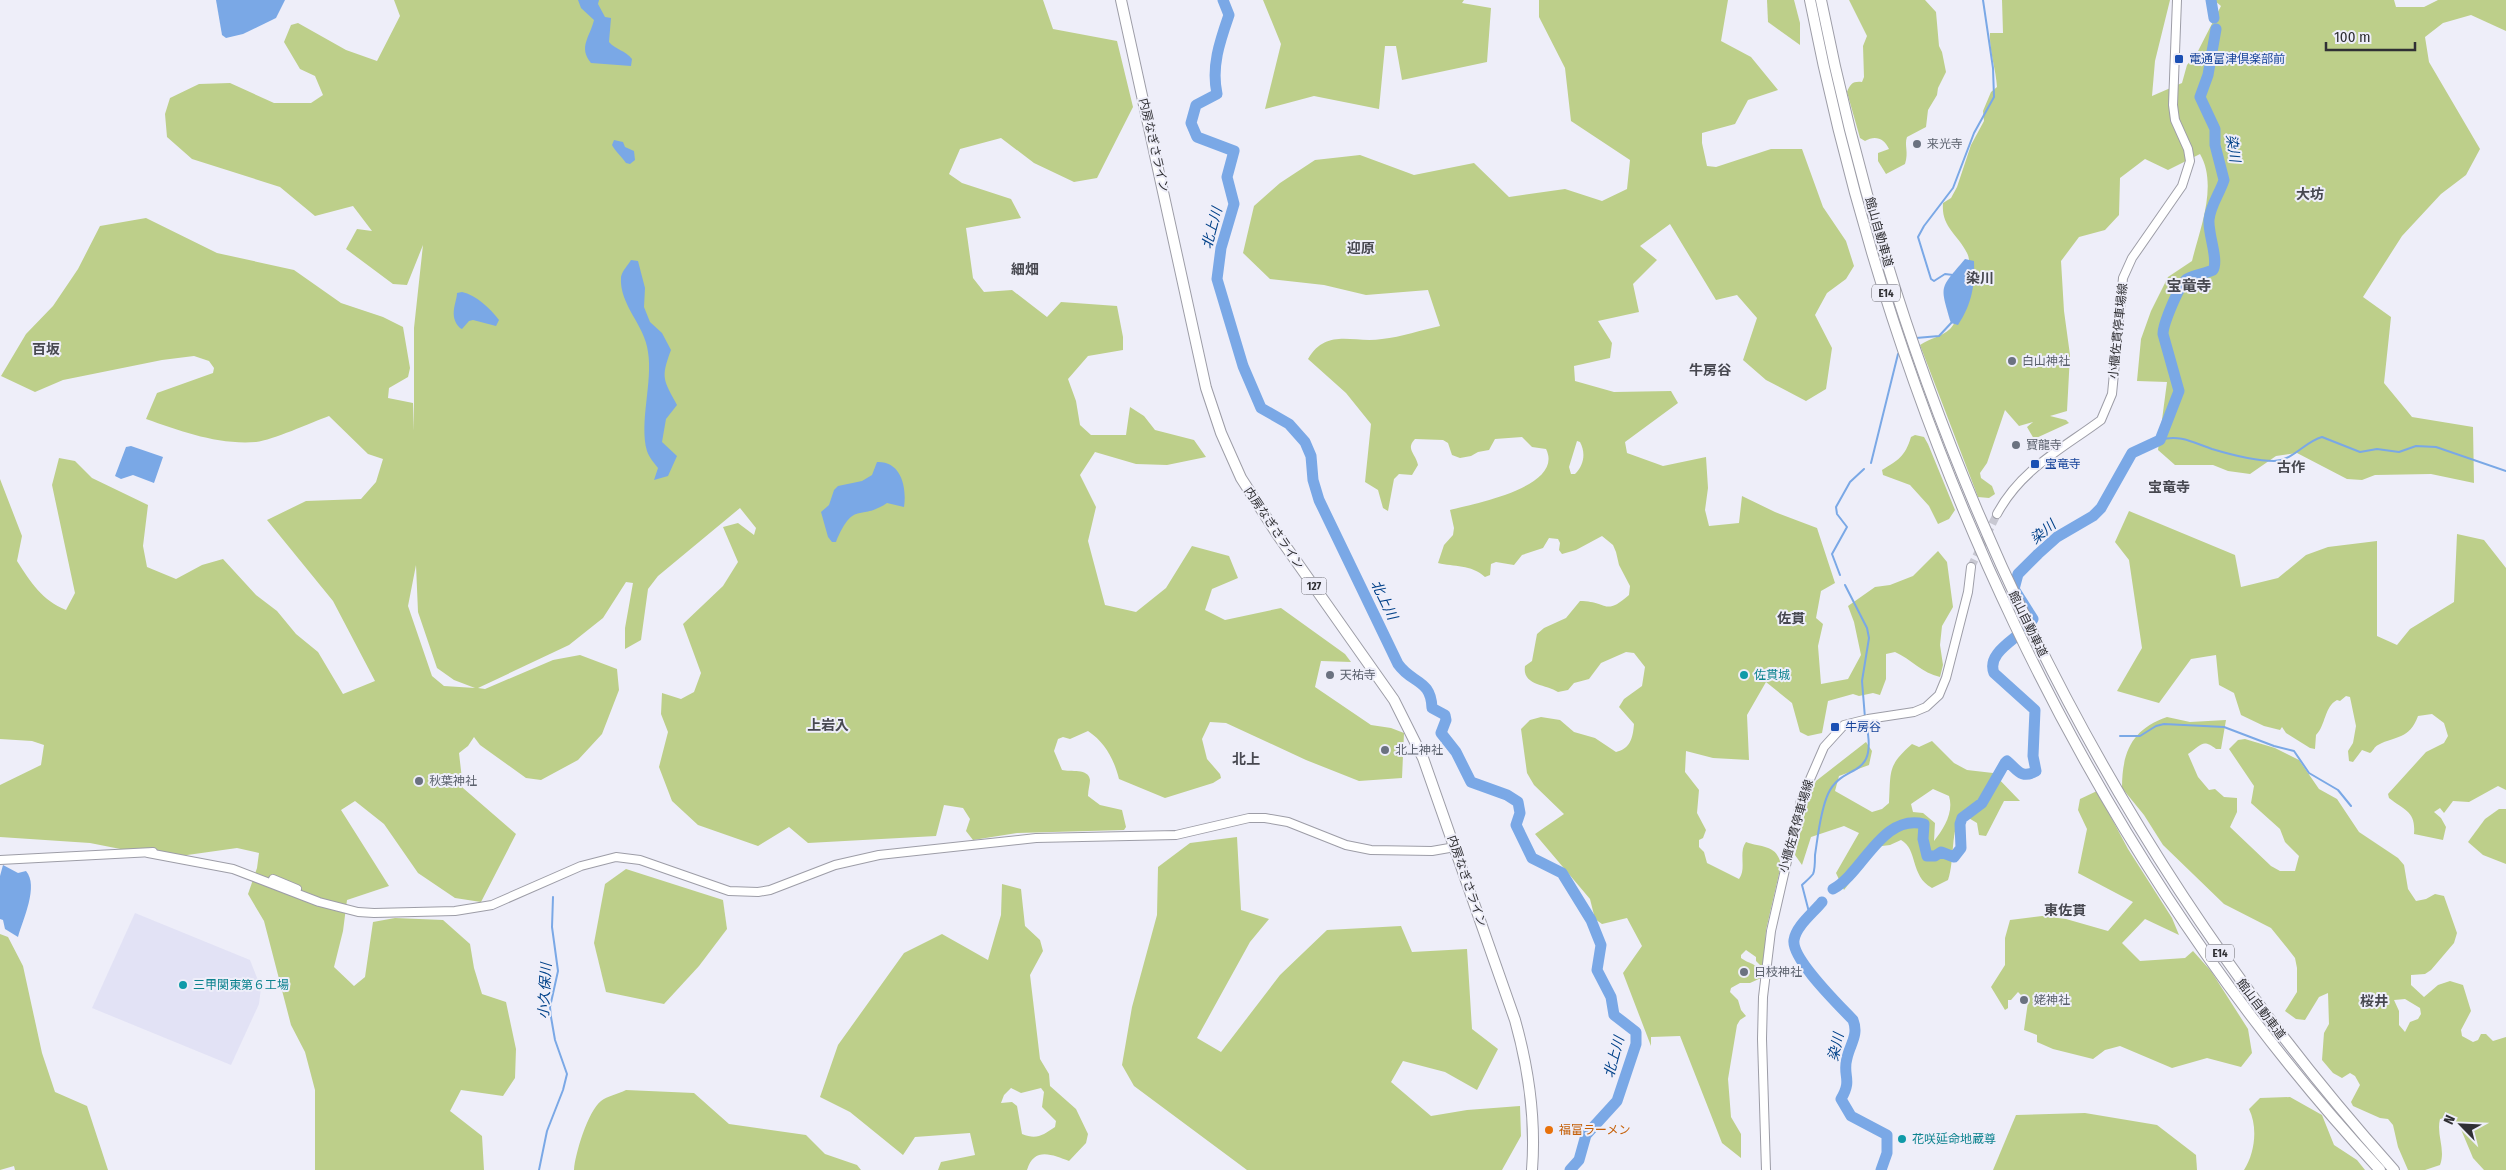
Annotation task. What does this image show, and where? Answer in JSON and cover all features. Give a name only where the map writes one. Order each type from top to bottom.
[{"type":"highway","name":"内房なぎさライン","points":[[1121,0],[1206,388],[1221,433],[1241,478],[1277,534],[1394,700],[1423,758],[1456,847],[1515,1020],[1525,1056],[1533,1108],[1532,1166]]},
{"type":"highway","name":"館山自動車道","points":[[1810,0],[1842,146],[1875,260],[1922,403],[1993,577],[2146,862],[2253,1018],[2326,1109],[2380,1170]]},
{"type":"highway","name":"館山自動車道","points":[[1821,0],[1854,143],[1880,239],[1914,344],[1954,453],[2003,572],[2069,718],[2157,858],[2230,968],[2298,1058],[2394,1170]]},
{"type":"street","name":"小櫃佐貫停車場線","points":[[1996,514],[2014,487],[2034,468],[2102,420],[2108,409],[2112,394],[2123,278],[2132,258],[2182,186],[2190,161],[2188,149],[2175,120],[2173,105],[2177,0]]},
{"type":"street","name":"小櫃佐貫停車場線","points":[[1766,1170],[1762,1040],[1763,997],[1772,922],[1801,800],[1809,777],[1824,747],[1844,725],[1868,719],[1914,712],[1926,708],[1939,696],[1946,678],[1968,592],[1971,568]]},
{"type":"street","points":[[0,860],[108,853],[172,853],[226,862],[252,870],[324,902],[358,912],[374,913],[475,909],[503,902],[591,863],[616,858],[640,860],[729,891],[758,892],[770,890],[835,865],[879,855],[1036,838],[1176,835],[1249,818],[1265,818],[1288,822],[1346,845],[1370,850],[1432,851],[1456,847]]},
{"type":"shaded area","points":[[135,913],[250,960],[261,988],[259,1004],[231,1065],[92,1008]]},
{"type":"green space","points":[[394,0],[1043,0],[1053,29],[1117,41],[1133,107],[1097,178],[1074,182],[1034,163],[1001,138],[960,149],[949,174],[962,183],[1011,199],[1021,218],[966,228],[973,278],[984,292],[1012,290],[1047,317],[1061,302],[1117,306],[1123,337],[1123,350],[1088,356],[1068,379],[1076,401],[1080,425],[1091,435],[1126,435],[1130,407],[1144,416],[1155,430],[1194,440],[1206,457],[1167,465],[1136,464],[1095,452],[1080,475],[1096,507],[1088,541],[1105,605],[1136,612],[1166,588],[1192,546],[1229,556],[1238,578],[1212,589],[1205,610],[1225,620],[1281,608],[1345,654],[1351,662],[1321,661],[1315,687],[1371,725],[1391,728],[1404,733],[1402,778],[1359,781],[1306,760],[1226,723],[1210,722],[1202,739],[1207,759],[1220,774],[1221,778],[1213,783],[1165,798],[1119,779],[1115,765],[1108,752],[1100,741],[1088,731],[1070,739],[1063,737],[1058,739],[1054,751],[1062,770],[1079,771],[1089,776],[1088,796],[1100,805],[1122,810],[1126,827],[1124,830],[1017,833],[973,840],[966,831],[970,819],[963,808],[944,805],[936,836],[808,843],[789,827],[758,846],[698,825],[672,801],[659,767],[668,732],[661,714],[662,693],[681,699],[694,692],[701,673],[683,624],[723,586],[738,562],[723,527],[738,523],[754,535],[756,528],[740,508],[658,576],[648,589],[641,640],[625,649],[625,628],[633,583],[626,582],[603,618],[569,645],[478,688],[485,689],[553,660],[580,655],[617,669],[619,690],[602,734],[578,760],[541,780],[526,778],[480,745],[474,737],[468,746],[459,753],[463,788],[516,834],[481,902],[455,898],[418,873],[384,824],[355,801],[341,810],[389,886],[347,900],[343,931],[334,967],[354,986],[365,977],[373,922],[395,918],[443,920],[470,944],[474,968],[482,994],[506,1002],[516,1049],[515,1078],[503,1096],[461,1090],[450,1111],[482,1136],[484,1170],[315,1170],[315,1090],[305,1052],[291,1025],[264,921],[248,894],[257,868],[259,853],[237,848],[166,858],[90,843],[0,837],[0,785],[41,765],[44,745],[32,741],[0,739],[0,479],[22,536],[17,561],[27,577],[50,601],[66,610],[75,593],[52,485],[59,458],[75,461],[92,478],[148,505],[143,546],[147,567],[176,579],[202,565],[223,559],[256,595],[277,611],[296,634],[318,652],[343,694],[375,681],[333,601],[267,520],[306,501],[361,499],[376,482],[383,459],[368,454],[329,416],[292,431],[256,442],[213,439],[146,419],[157,393],[213,373],[214,368],[209,361],[194,356],[162,360],[63,380],[35,392],[1,376],[26,334],[53,306],[78,269],[100,226],[146,218],[217,253],[294,270],[341,303],[383,317],[403,327],[410,368],[408,377],[389,388],[388,398],[413,403],[414,431],[414,328],[423,245],[407,285],[393,284],[346,249],[357,229],[372,231],[353,206],[315,216],[280,187],[192,159],[167,137],[165,114],[170,98],[199,84],[230,83],[274,103],[311,103],[323,95],[315,76],[300,69],[284,42],[291,25],[298,23],[346,50],[377,61],[400,16]],"holes":[[[416,565],[418,612],[437,668],[454,680],[475,688],[444,686],[432,676],[408,606]]]},
{"type":"green space","points":[[1263,0],[1464,0],[1462,3],[1491,8],[1487,62],[1402,80],[1396,46],[1385,46],[1379,109],[1314,96],[1265,109],[1281,44]]},
{"type":"green space","points":[[1539,0],[1728,0],[1721,41],[1751,57],[1778,90],[1748,100],[1735,124],[1702,133],[1707,166],[1716,167],[1771,149],[1802,149],[1823,207],[1846,241],[1854,266],[1846,279],[1827,293],[1815,315],[1832,348],[1826,389],[1806,401],[1766,380],[1743,360],[1757,318],[1737,295],[1716,300],[1670,224],[1640,246],[1657,260],[1633,284],[1639,312],[1598,321],[1612,343],[1610,358],[1574,366],[1575,381],[1614,392],[1671,391],[1678,403],[1625,442],[1627,453],[1663,466],[1706,457],[1708,488],[1705,510],[1709,526],[1739,523],[1742,496],[1775,512],[1817,528],[1835,583],[1821,591],[1816,618],[1823,624],[1818,646],[1821,684],[1848,679],[1861,655],[1854,622],[1848,606],[1875,587],[1890,585],[1913,576],[1938,551],[1947,562],[1953,607],[1942,626],[1940,645],[1943,665],[1940,677],[1922,669],[1895,652],[1886,654],[1886,679],[1880,695],[1873,693],[1859,696],[1853,694],[1828,701],[1822,733],[1808,736],[1800,732],[1792,703],[1766,682],[1747,715],[1749,760],[1713,758],[1686,751],[1685,772],[1699,790],[1697,813],[1706,830],[1703,838],[1699,840],[1699,847],[1704,852],[1707,863],[1739,879],[1746,842],[1772,850],[1779,858],[1781,865],[1766,930],[1764,965],[1761,966],[1756,961],[1756,957],[1746,950],[1741,955],[1741,958],[1756,966],[1763,974],[1761,978],[1750,983],[1740,983],[1731,988],[1730,992],[1738,1000],[1741,1010],[1746,1016],[1737,1025],[1728,1079],[1731,1117],[1741,1134],[1741,1158],[1722,1143],[1680,1036],[1651,1037],[1651,1046],[1623,973],[1642,946],[1627,918],[1602,924],[1595,919],[1590,899],[1535,834],[1564,814],[1534,785],[1527,773],[1521,729],[1530,720],[1541,717],[1560,720],[1574,732],[1595,738],[1616,752],[1628,746],[1633,734],[1634,724],[1619,707],[1624,699],[1642,686],[1645,667],[1634,653],[1626,652],[1601,663],[1589,679],[1574,683],[1568,690],[1558,692],[1536,684],[1525,673],[1525,666],[1532,661],[1537,634],[1544,628],[1566,618],[1580,601],[1610,607],[1621,602],[1629,595],[1630,586],[1619,565],[1613,545],[1602,536],[1576,550],[1562,554],[1559,550],[1560,543],[1558,539],[1549,538],[1543,548],[1522,555],[1514,565],[1496,562],[1491,564],[1490,575],[1485,577],[1468,568],[1438,563],[1444,545],[1453,535],[1454,528],[1450,510],[1514,492],[1530,483],[1542,474],[1548,462],[1546,449],[1532,447],[1522,437],[1495,439],[1489,450],[1460,458],[1452,455],[1448,443],[1443,440],[1415,439],[1411,449],[1418,465],[1412,475],[1399,474],[1394,479],[1388,511],[1383,508],[1378,490],[1365,482],[1371,424],[1346,393],[1308,359],[1315,349],[1332,340],[1382,339],[1440,326],[1428,290],[1366,295],[1324,285],[1270,279],[1243,253],[1254,206],[1280,183],[1315,160],[1360,155],[1414,175],[1474,163],[1509,197],[1565,189],[1602,201],[1627,189],[1630,160],[1571,121],[1565,68],[1539,17]],"holes":[[[1577,441],[1580,442],[1583,450],[1582,463],[1575,474],[1571,474],[1569,467]]]},
{"type":"green space","points":[[1767,0],[1794,0],[1800,23],[1800,45],[1768,22]]},
{"type":"green space","points":[[1849,0],[1925,0],[1936,12],[1939,46],[1946,72],[1938,88],[1937,95],[1928,110],[1926,127],[1907,137],[1905,164],[1886,174],[1878,161],[1878,153],[1889,149],[1882,140],[1872,138],[1865,141],[1860,138],[1847,92],[1852,84],[1862,82],[1864,77],[1863,46],[1867,36]]},
{"type":"green space","points":[[2002,0],[2170,0],[2155,61],[2152,96],[2182,83],[2187,65],[2197,53],[2221,6],[2214,0],[2394,0],[2396,7],[2424,7],[2438,0],[2506,0],[2506,31],[2471,15],[2443,23],[2425,37],[2429,62],[2480,149],[2466,175],[2441,194],[2402,236],[2363,297],[2391,317],[2384,383],[2412,417],[2473,427],[2474,483],[2431,474],[2375,475],[2362,480],[2347,479],[2297,453],[2276,456],[2250,474],[2228,471],[2213,465],[2175,465],[2158,450],[2167,382],[2137,381],[2141,339],[2151,311],[2168,277],[2192,261],[2206,207],[2207,179],[2205,166],[2200,154],[2168,170],[2145,159],[2120,178],[2119,215],[2105,230],[2079,237],[2061,261],[2064,311],[2070,355],[2067,411],[2050,416],[2066,420],[2069,423],[2034,439],[2027,427],[2033,422],[2019,426],[2005,410],[1987,463],[1980,473],[1981,478],[1992,486],[1995,494],[1989,498],[1978,497],[1920,345],[1950,329],[1959,314],[1966,292],[1969,260],[1963,246],[1950,230],[1944,218],[1943,203],[1951,198],[1957,187],[1971,145],[1984,121],[1983,111],[1991,92],[1997,87],[1990,33],[2003,33]]},
{"type":"green space","points":[[1915,435],[1924,437],[1928,444],[1955,510],[1949,519],[1938,524],[1929,506],[1910,485],[1883,475],[1882,470],[1900,457],[1911,437]]},
{"type":"green space","points":[[2129,511],[2235,555],[2241,587],[2278,578],[2306,555],[2328,547],[2377,541],[2377,636],[2397,645],[2410,629],[2454,602],[2457,534],[2484,540],[2506,568],[2506,790],[2498,786],[2469,802],[2453,801],[2444,813],[2440,808],[2434,812],[2441,818],[2446,827],[2443,840],[2414,834],[2411,816],[2389,798],[2388,794],[2426,752],[2444,743],[2448,736],[2444,723],[2432,714],[2418,716],[2411,729],[2406,733],[2378,745],[2370,753],[2362,750],[2353,762],[2349,761],[2348,751],[2353,743],[2356,726],[2350,697],[2346,696],[2340,701],[2337,700],[2333,703],[2316,735],[2315,749],[2310,748],[2286,733],[2282,727],[2280,730],[2264,726],[2241,715],[2234,693],[2219,685],[2216,655],[2191,659],[2159,703],[2117,691],[2142,648],[2129,560],[2115,542]]},
{"type":"green space","points":[[2167,717],[2190,722],[2226,720],[2221,749],[2216,749],[2208,744],[2202,744],[2188,754],[2198,777],[2209,790],[2215,789],[2224,797],[2237,798],[2237,812],[2230,827],[2271,866],[2280,871],[2295,871],[2299,856],[2285,842],[2280,829],[2251,803],[2254,786],[2229,749],[2238,740],[2245,739],[2275,748],[2299,760],[2319,789],[2337,799],[2359,832],[2398,858],[2404,865],[2408,889],[2416,901],[2426,899],[2435,894],[2444,896],[2457,933],[2454,943],[2431,970],[2425,974],[2411,975],[2411,985],[2424,997],[2438,985],[2450,981],[2463,985],[2471,1011],[2461,1030],[2462,1036],[2473,1042],[2478,1040],[2481,1034],[2486,1034],[2493,1041],[2506,1037],[2506,1170],[2484,1170],[2473,1158],[2460,1127],[2448,1117],[2440,1119],[2439,1125],[2442,1153],[2440,1165],[2425,1170],[2408,1170],[2398,1147],[2393,1125],[2388,1119],[2380,1118],[2353,1106],[2351,1102],[2360,1085],[2355,1076],[2350,1073],[2342,1078],[2333,1073],[2322,1060],[2324,1033],[2329,1024],[2328,993],[2319,997],[2305,1020],[2296,1019],[2285,1011],[2297,992],[2295,958],[2271,928],[2224,904],[2163,845],[2144,815],[2122,788],[2124,763],[2131,744],[2137,735],[2155,722]],"holes":[[[2405,999],[2420,1008],[2421,1014],[2418,1019],[2410,1022],[2405,1032],[2399,1025],[2399,1011],[2394,1000]]]},
{"type":"green space","points":[[1932,741],[1954,763],[1967,770],[1993,773],[2020,801],[2004,801],[1986,836],[1979,835],[1977,823],[1962,814],[1958,820],[1954,836],[1948,880],[1932,888],[1920,877],[1910,850],[1901,840],[1890,845],[1866,848],[1861,868],[1844,890],[1836,873],[1859,833],[1844,826],[1811,837],[1802,865],[1795,855],[1808,800],[1816,781],[1866,742],[1872,751],[1869,765],[1839,776],[1835,791],[1872,812],[1882,809],[1889,803],[1894,764],[1912,744],[1919,747]],"holes":[[[1933,789],[1949,796],[1949,814],[1934,841],[1935,823],[1923,813],[1913,812],[1911,804]]]},
{"type":"green space","points":[[2097,791],[2128,849],[2172,918],[2179,935],[2145,919],[2122,943],[2140,961],[2185,958],[2193,951],[2211,971],[2248,1029],[2252,1053],[2241,1067],[2207,1058],[2172,1068],[2120,1046],[2105,1050],[2093,1059],[2053,1049],[2037,1042],[2037,1035],[2024,1030],[2028,1002],[2018,992],[2011,1000],[2008,1000],[2008,1008],[2005,1010],[1991,987],[2005,965],[2005,938],[2010,920],[2042,916],[2066,919],[2108,931],[2133,902],[2078,873],[2087,829],[2078,810],[2080,799]]},
{"type":"green space","points":[[2499,809],[2506,809],[2506,864],[2483,855],[2468,842],[2485,819]]},
{"type":"green space","points":[[1237,837],[1241,910],[1269,919],[1250,942],[1197,1038],[1221,1052],[1280,975],[1327,930],[1401,926],[1412,952],[1467,949],[1472,1029],[1498,1049],[1477,1090],[1445,1072],[1403,1061],[1391,1082],[1431,1116],[1467,1110],[1520,1106],[1521,1136],[1502,1170],[1247,1170],[1134,1086],[1122,1065],[1132,1007],[1157,915],[1158,867],[1190,843]]},
{"type":"green space","points":[[626,869],[723,900],[727,929],[699,966],[664,1004],[606,992],[594,943],[605,884]]},
{"type":"green space","points":[[1002,884],[1021,889],[1025,926],[1040,940],[1043,951],[1030,975],[1040,1059],[1049,1074],[1050,1086],[1076,1109],[1088,1134],[1086,1143],[1069,1161],[1057,1156],[1039,1155],[1030,1162],[1027,1170],[938,1170],[941,1162],[975,1155],[970,1133],[915,1137],[903,1155],[850,1112],[820,1097],[838,1045],[904,953],[942,934],[988,960],[1001,915]],"holes":[[[1011,1088],[1021,1093],[1041,1088],[1044,1092],[1042,1107],[1056,1121],[1055,1127],[1036,1137],[1022,1134],[1017,1106],[1012,1102],[1001,1103],[1004,1095]]]},
{"type":"green space","points":[[0,934],[8,937],[23,966],[42,1053],[55,1092],[87,1106],[108,1170],[15,1170],[14,1166],[0,1170]]},
{"type":"green space","points":[[626,1090],[694,1093],[729,1124],[806,1135],[825,1154],[857,1165],[861,1170],[574,1170],[583,1133],[596,1106],[603,1099]]},
{"type":"green space","points":[[2290,1097],[2322,1115],[2334,1145],[2357,1160],[2365,1170],[2244,1170],[2251,1156],[2254,1140],[2254,1124],[2249,1109],[2260,1098]]},
{"type":"green space","points":[[2085,1113],[2157,1125],[2196,1155],[2197,1170],[1993,1170],[2016,1115]]},
{"type":"water","points":[[216,0],[285,0],[276,18],[243,34],[226,38],[222,35]]},
{"type":"water","points":[[578,0],[599,0],[598,4],[605,17],[611,18],[609,42],[632,59],[631,66],[591,63],[585,52],[585,47],[594,20],[581,8]]},
{"type":"water","points":[[614,140],[623,142],[625,147],[634,151],[635,160],[630,164],[626,163],[612,145]]},
{"type":"water","points":[[1965,259],[1974,261],[1974,278],[1967,310],[1958,325],[1951,323],[1945,301],[1944,288],[1950,277]]},
{"type":"water","points":[[631,260],[638,261],[645,288],[644,307],[650,322],[662,333],[671,350],[665,367],[665,379],[677,405],[666,419],[662,442],[677,456],[668,476],[654,480],[658,468],[647,451],[644,428],[649,376],[648,352],[646,342],[621,287],[621,277]]},
{"type":"water","points":[[462,292],[477,299],[491,311],[499,320],[496,326],[473,320],[469,321],[462,329],[460,328],[454,319],[454,309],[457,293]]},
{"type":"water","points":[[131,446],[163,457],[154,483],[133,475],[121,479],[115,476],[126,447]]},
{"type":"water","points":[[877,462],[892,466],[901,477],[905,499],[904,507],[887,503],[853,516],[842,529],[836,542],[832,542],[828,537],[821,512],[829,505],[834,490],[838,486],[862,481],[872,475]]},
{"type":"water","points":[[3,865],[18,873],[26,871],[30,877],[29,903],[18,937],[5,929],[3,920],[0,919],[0,876]]},
{"type":"waterway","name":"北上川","points":[[1223,0],[1229,15],[1216,64],[1215,84],[1217,94],[1196,105],[1191,123],[1197,137],[1234,151],[1227,177],[1234,204],[1221,248],[1217,279],[1243,366],[1261,408],[1289,424],[1305,442],[1311,456],[1313,480],[1319,500],[1398,664],[1428,692],[1432,708],[1445,715],[1446,720],[1441,733],[1456,752],[1471,782],[1507,795],[1518,802],[1520,813],[1516,825],[1532,858],[1562,873],[1591,920],[1601,945],[1597,970],[1611,997],[1614,1015],[1636,1032],[1636,1044],[1617,1101],[1586,1135],[1579,1160],[1570,1170]]},
{"type":"waterway","points":[[1953,275],[1945,274],[1934,281],[1931,279],[1918,237],[1924,226],[1953,188],[1974,133],[1994,97],[1993,68],[1983,0]]},
{"type":"waterway","name":"染川","points":[[2211,0],[2214,18]]},
{"type":"waterway","name":"染川","points":[[1833,889],[1854,871],[1874,846],[1885,836],[1896,827],[1909,823],[1924,824],[1923,839],[1927,856],[1935,856],[1941,852],[1954,857],[1961,848],[1960,824],[1962,818],[1982,803],[2005,763],[2007,761],[2023,774],[2036,771],[2033,756],[2035,710],[1994,673],[1993,665],[1995,657],[2000,651],[2022,632],[2033,619],[2014,589],[2018,574],[2057,537],[2093,516],[2101,508],[2132,453],[2160,440],[2179,391],[2163,334],[2164,329],[2172,305],[2187,279],[2213,270],[2215,266],[2209,220],[2211,210],[2224,180],[2215,145],[2215,129],[2200,97],[2208,75],[2216,29]]},
{"type":"waterway","points":[[1916,338],[1939,336],[1953,321]]},
{"type":"waterway","points":[[1871,463],[1898,354]]},
{"type":"waterway","points":[[2160,440],[2167,438],[2180,439],[2235,455],[2274,461],[2287,458],[2322,437],[2360,452],[2377,449],[2399,452],[2416,446],[2436,447],[2506,471]]},
{"type":"waterway","points":[[1840,575],[1832,554],[1847,527],[1837,514],[1836,507],[1850,482],[1864,469]]},
{"type":"waterway","points":[[1845,585],[1867,628],[1869,638],[1862,681],[1865,718]]},
{"type":"waterway","points":[[1810,916],[1802,885],[1814,872],[1818,832],[1823,808],[1834,784],[1864,763],[1868,754],[1869,742],[1866,723]]},
{"type":"waterway","points":[[2120,736],[2140,736],[2156,726],[2164,724],[2224,727],[2274,746],[2294,751],[2309,773],[2338,790],[2351,806]]},
{"type":"waterway","name":"小久保川","points":[[539,1170],[547,1131],[563,1090],[567,1074],[555,1040],[550,1007],[558,971],[552,927],[553,897]]},
{"type":"waterway","name":"染川","points":[[1822,902],[1805,920],[1795,935],[1795,948],[1800,959],[1817,982],[1853,1020],[1855,1025],[1855,1035],[1846,1064],[1847,1082],[1841,1099],[1851,1116],[1887,1135],[1887,1153],[1881,1170]]},
{"type":"tunnel","points":[[1971,567],[1997,514]]},
{"type":"place","name":"電通富津倶楽部前","points":[[2179,59]]},
{"type":"place","name":"来光寺","points":[[1917,144]]},
{"type":"place","name":"白山神社","points":[[2012,361]]},
{"type":"place","name":"寳龍寺","points":[[2016,445]]},
{"type":"place","name":"宝竜寺","points":[[2035,464]]},
{"type":"place","name":"天祐寺","points":[[1330,675]]},
{"type":"place","name":"佐貫城","points":[[1744,675]]},
{"type":"place","name":"牛房谷","points":[[1835,727]]},
{"type":"place","name":"北上神社","points":[[1385,750]]},
{"type":"place","name":"秋葉神社","points":[[419,781]]},
{"type":"place","name":"日枝神社","points":[[1744,972]]},
{"type":"place","name":"三甲関東第６工場","points":[[183,985]]},
{"type":"place","name":"姥神社","points":[[2024,1000]]},
{"type":"place","name":"福富ラーメン","points":[[1549,1130]]},
{"type":"place","name":"花咲延命地蔵尊","points":[[1902,1139]]},
{"type":"district","name":"大坊","points":[[2310,194]]},
{"type":"district","name":"迎原","points":[[1361,248]]},
{"type":"district","name":"細畑","points":[[1025,269]]},
{"type":"district","name":"染川","points":[[1980,278]]},
{"type":"district","name":"宝竜寺","points":[[2189,286]]},
{"type":"district","name":"百坂","points":[[46,349]]},
{"type":"district","name":"牛房谷","points":[[1710,370]]},
{"type":"district","name":"古作","points":[[2291,467]]},
{"type":"district","name":"宝竜寺","points":[[2169,487]]},
{"type":"district","name":"佐貫","points":[[1791,618]]},
{"type":"district","name":"上岩入","points":[[828,725]]},
{"type":"district","name":"北上","points":[[1246,759]]},
{"type":"district","name":"東佐貫","points":[[2065,910]]},
{"type":"district","name":"桜井","points":[[2374,1001]]}]
